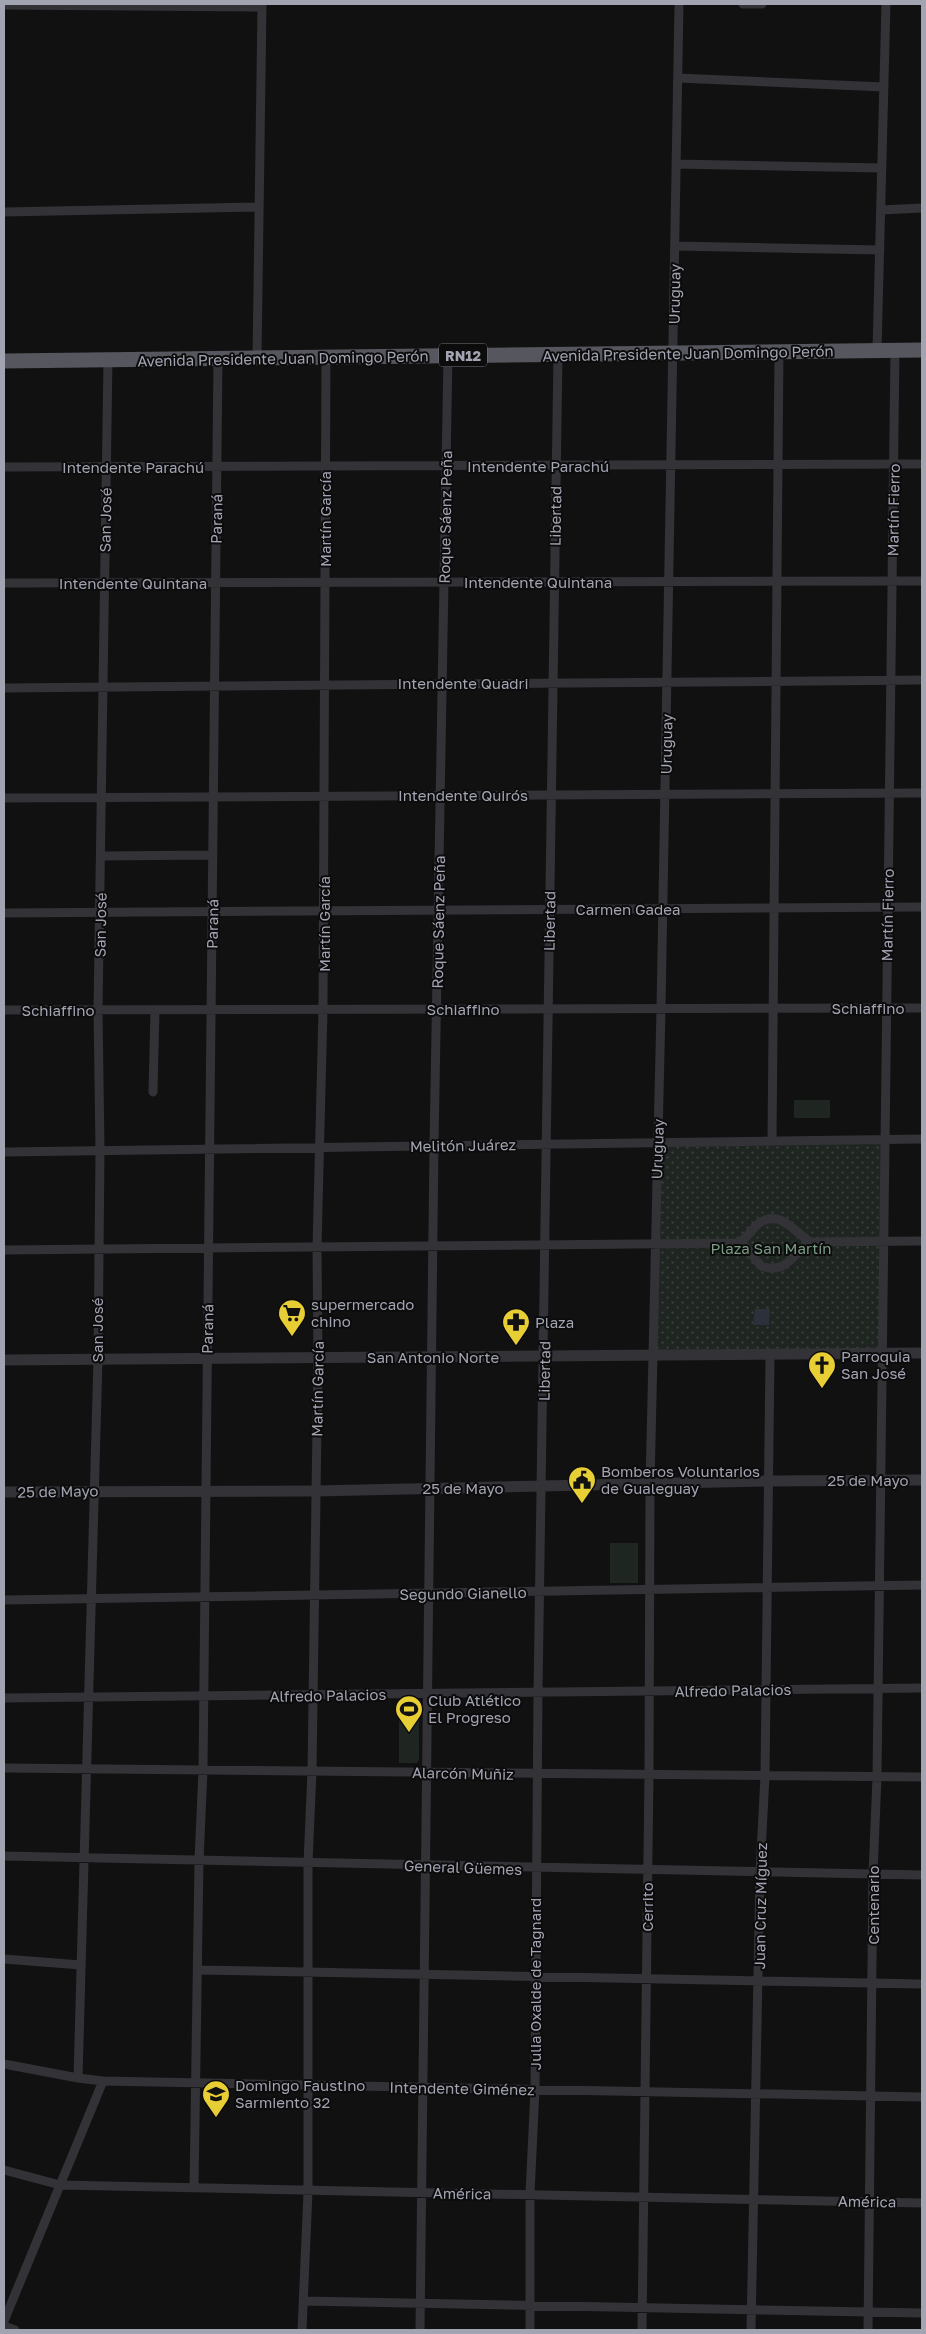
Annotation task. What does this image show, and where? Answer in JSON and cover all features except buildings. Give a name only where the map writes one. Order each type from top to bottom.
[{"type":"highway","name":"Avenida Presidente Juan Domingo Perón","points":[[4,361],[922,350]]},
{"type":"street","name":"Uruguay","points":[[650,1484],[680,4]]},
{"type":"street","points":[[743,4],[762,4]]},
{"type":"street","points":[[877,350],[886,4]]},
{"type":"street","points":[[4,5],[262,5],[257,358]]},
{"type":"street","points":[[678,78],[884,87]]},
{"type":"street","points":[[676,164],[882,168]]},
{"type":"street","points":[[4,212],[259,207]]},
{"type":"street","points":[[881,210],[922,208]]},
{"type":"street","points":[[675,246],[880,250]]},
{"type":"street","name":"Martín Fierro","points":[[879,1480],[895,350]]},
{"type":"street","points":[[772,1141],[780,351]]},
{"type":"street","name":"Libertad","points":[[541,1488],[558,354]]},
{"type":"street","name":"Roque Sáenz Peña","points":[[420,2330],[423,2192],[423,1974],[428,1693],[429,1488],[448,356]]},
{"type":"street","name":"Martín García","points":[[302,2330],[308,2192],[308,1863],[312,1771],[318,1358],[317,1247],[324,1010],[326,357]]},
{"type":"street","name":"Paraná","points":[[194,2188],[199,1970],[199,1860],[203,1770],[204,1490],[218,358]]},
{"type":"street","name":"San José","points":[[78,2078],[98,1359],[100,1150],[98,1010],[108,360]]},
{"type":"street","name":"Intendente Parachú","points":[[4,468],[922,464]]},
{"type":"street","name":"Intendente Quintana","points":[[4,583],[922,581]]},
{"type":"street","name":"Intendente Quadri","points":[[4,688],[922,680]]},
{"type":"street","name":"Intendente Quirós","points":[[4,798],[922,793]]},
{"type":"street","points":[[101,856],[212,855]]},
{"type":"street","name":"Carmen Gadea","points":[[4,913],[922,907]]},
{"type":"street","name":"Schiaffino","points":[[4,1010],[922,1008]]},
{"type":"street","points":[[153,1092],[155,1010]]},
{"type":"street","name":"Melitón Juárez","points":[[4,1152],[922,1139]]},
{"type":"street","points":[[738,1243],[751,1234],[756,1226],[772,1218],[787,1222],[810,1242]]},
{"type":"street","points":[[4,1250],[738,1243],[745,1246],[761,1266],[777,1269],[792,1260],[801,1248],[810,1242],[922,1241]]},
{"type":"street","name":"San Antonio Norte","points":[[4,1360],[544,1357],[652,1354],[770,1355],[922,1352]]},
{"type":"street","name":"Juan Cruz Míguez","points":[[751,2330],[754,2093],[760,1872],[765,1776],[770,1355]]},
{"type":"street","name":"Centenario","points":[[868,2330],[873,1874],[877,1777],[876,1689],[879,1480]]},
{"type":"street","name":"25 de Mayo","points":[[4,1492],[315,1491],[541,1488],[768,1481],[922,1480]]},
{"type":"street","name":"Cerrito","points":[[642,2330],[642,2197],[649,1774],[650,1484]]},
{"type":"street","name":"Julia Oxalde de Tagnard","points":[[530,2330],[530,2194],[535,2089],[534,1976],[541,1488]]},
{"type":"street","name":"Segundo Gianello","points":[[4,1600],[922,1585]]},
{"type":"street","name":"Alfredo Palacios","points":[[4,1698],[922,1688]]},
{"type":"street","name":"Alarcón Muñiz","points":[[4,1768],[922,1777]]},
{"type":"street","name":"General Güemes","points":[[4,1856],[922,1876]]},
{"type":"street","points":[[4,1959],[80,1965]]},
{"type":"street","points":[[199,1970],[922,1984]]},
{"type":"street","name":"Intendente Giménez","points":[[4,2064],[103,2081],[922,2096]]},
{"type":"street","points":[[4,2321],[103,2081]]},
{"type":"street","name":"América","points":[[4,2170],[60,2185],[308,2192],[423,2192],[922,2202]]},
{"type":"street","points":[[304,2301],[922,2313]]},
{"type":"street","points":[[4,2326],[15,2330]]},
{"type":"green space","points":[[794,1100],[830,1100],[830,1118],[794,1118]]},
{"type":"green space","name":"Plaza San Martín","points":[[884,1139],[881,1354],[652,1354],[658,1142]]},
{"type":"green space","points":[[610,1543],[638,1543],[638,1583],[610,1583]]},
{"type":"green space","name":"Club Atlético El Progreso","points":[[415,1704],[419,1707],[419,1760],[417,1763],[399,1763],[399,1705]]},
{"type":"shaded area","points":[[755,1309],[770,1309],[769,1325],[753,1325]]},
{"type":"place","name":"supermercado chino","points":[[292,1337]]},
{"type":"place","name":"Plaza","points":[[516,1346]]},
{"type":"place","name":"Parroquia San José","points":[[822,1389]]},
{"type":"place","name":"Bomberos Voluntarios de Gualeguay","points":[[582,1504]]},
{"type":"place","name":"Club Atlético El Progreso","points":[[409,1733]]},
{"type":"place","name":"Domingo Faustino Sarmiento 32","points":[[216,2118]]}]
